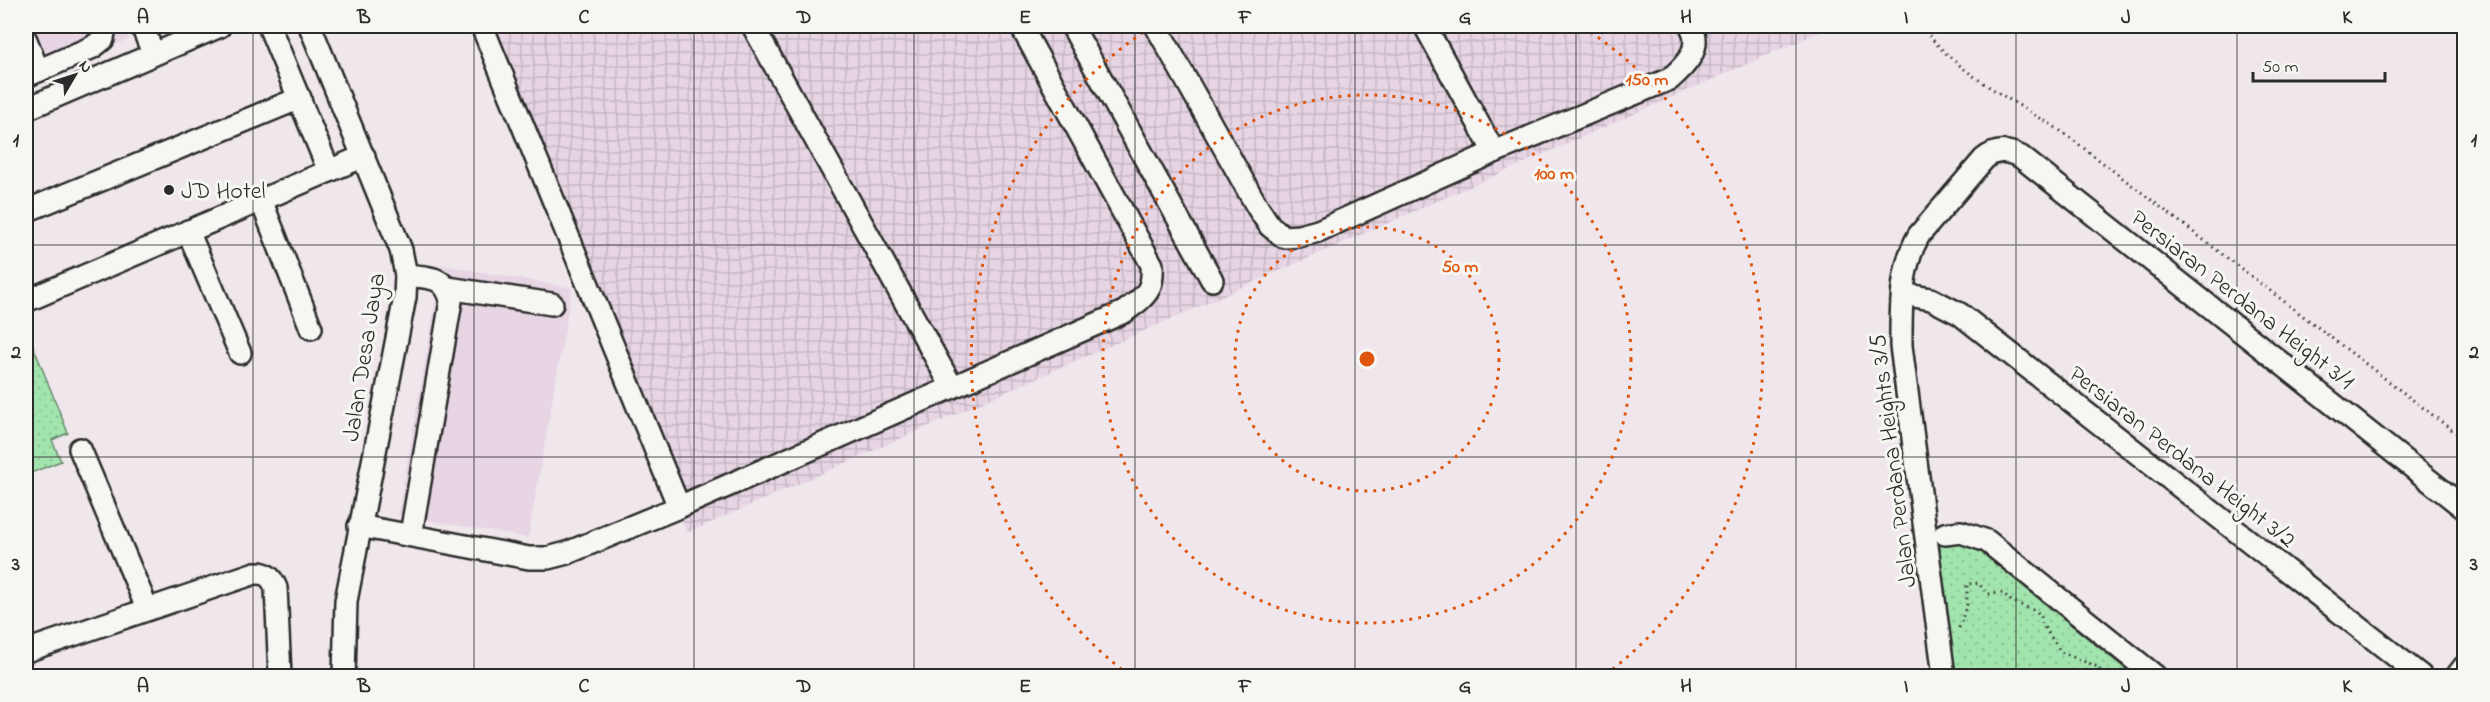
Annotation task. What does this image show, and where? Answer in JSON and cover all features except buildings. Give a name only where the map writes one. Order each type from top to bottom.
[{"type":"street","points":[[142,26],[153,53]]},
{"type":"street","points":[[26,109],[220,26]]},
{"type":"street","points":[[269,26],[329,171]]},
{"type":"street","name":"Jalan Desa Jaya","points":[[310,26],[401,250],[406,275],[405,297],[346,601],[344,676]]},
{"type":"street","points":[[482,26],[679,507]]},
{"type":"street","points":[[753,26],[952,387]]},
{"type":"street","points":[[359,526],[529,558],[548,558],[567,553],[679,507],[1124,312],[1148,293],[1153,279],[1152,265],[1021,26]]},
{"type":"street","points":[[1072,26],[1212,280]]},
{"type":"street","points":[[1156,26],[1258,208],[1270,226],[1284,237],[1318,231],[1494,152],[1670,79],[1692,58],[1696,41],[1691,26]]},
{"type":"street","points":[[1425,26],[1494,152]]},
{"type":"street","points":[[26,40],[32,73],[93,47],[103,39],[111,27]]},
{"type":"street","points":[[26,211],[300,98]]},
{"type":"street","name":"Persiaran Perdana Height 3/1","points":[[1984,159],[1999,151],[2021,157],[2464,508]]},
{"type":"street","points":[[26,301],[364,156]]},
{"type":"street","name":"Jalan Perdana Heights 3/5","points":[[1944,676],[1901,346],[1903,294],[1907,263],[1919,235],[1984,159]]},
{"type":"street","points":[[261,200],[311,328]]},
{"type":"street","points":[[188,231],[240,353]]},
{"type":"street","points":[[406,275],[437,280],[448,288],[552,304]]},
{"type":"street","points":[[411,534],[451,301],[448,288]]},
{"type":"street","name":"Persiaran Perdana Height 3/2","points":[[1903,294],[1931,299],[1960,314],[2421,676]]},
{"type":"street","points":[[80,449],[147,608]]},
{"type":"street","points":[[1945,534],[1961,532],[1987,541],[2155,676]]},
{"type":"street","points":[[26,651],[147,608],[263,572],[272,579],[276,588],[280,676]]},
{"type":"street","points":[[2457,676],[2464,667]]},
{"type":"path","points":[[1922,26],[1945,51],[1969,71],[2018,107],[2052,125],[2464,439]]},
{"type":"path","points":[[1959,633],[1958,625],[1964,616],[1967,604],[1967,584],[1978,583],[1988,594],[2002,593],[2011,601],[2036,611],[2061,652],[2098,667],[2104,676]]},
{"type":"shaded area","points":[[26,26],[123,26],[129,39],[47,74]]},
{"type":"shaded area","points":[[477,26],[1833,26],[687,533]]},
{"type":"shaded area","points":[[442,265],[572,288],[528,538],[398,515]]},
{"type":"green space","points":[[26,328],[68,433],[52,440],[61,461],[26,475]]},
{"type":"green space","points":[[1954,540],[1979,550],[2134,676],[1954,676],[1935,543]]},
{"type":"place","name":"JD Hotel","points":[[169,190]]}]
